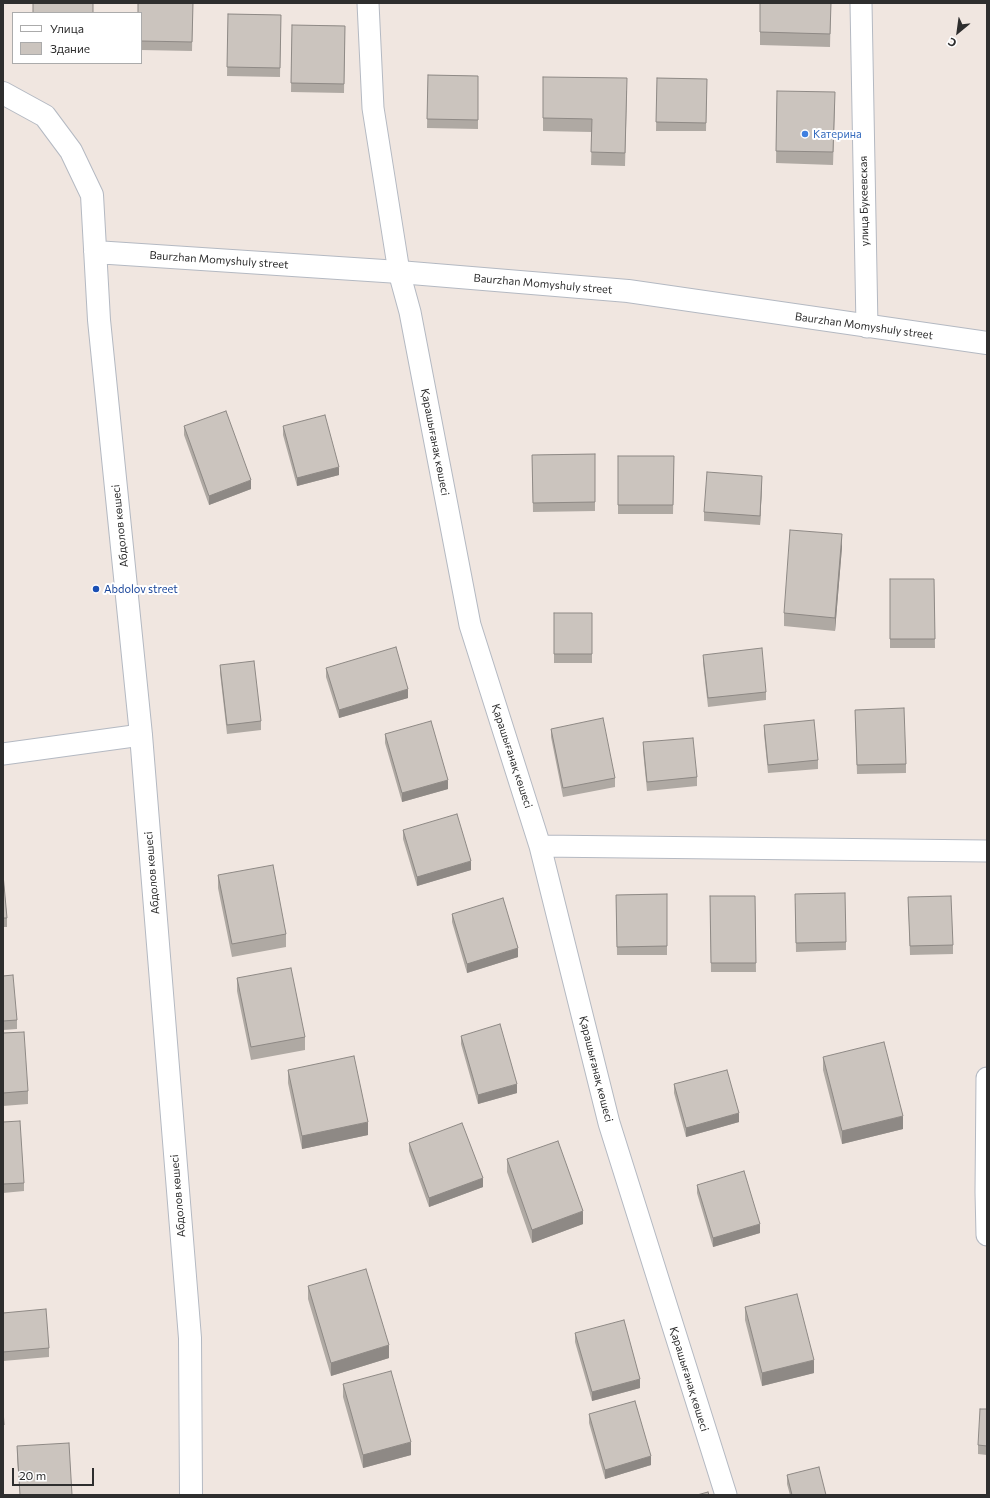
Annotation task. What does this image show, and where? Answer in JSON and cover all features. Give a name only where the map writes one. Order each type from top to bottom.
[{"type":"street","name":"Қарашығанақ көшесі","points":[[368,3],[373,108],[399,272],[410,312],[470,625],[540,846],[609,1123],[726,1495]]},
{"type":"street","name":"улица Букеевская","points":[[860,3],[867,327]]},
{"type":"street","name":"Абдолов көшесі","points":[[3,93],[45,116],[71,151],[92,195],[99,320],[141,736],[190,1338],[191,1495]]},
{"type":"street","name":"Baurzhan Momyshuly street","points":[[95,252],[399,272],[628,291],[867,327],[987,343]]},
{"type":"street","points":[[3,754],[141,736]]},
{"type":"street","points":[[540,846],[987,851]]},
{"type":"street","points":[[987,1078],[987,1235]]},
{"type":"building","points":[[33,3],[93,3],[93,12],[33,12]]},
{"type":"building","points":[[138,3],[193,3],[192,42],[142,41],[142,12],[138,12]]},
{"type":"building","points":[[760,3],[831,3],[830,34],[760,32]]},
{"type":"building","points":[[228,14],[281,15],[280,68],[227,67]]},
{"type":"building","points":[[292,25],[345,26],[344,84],[291,83]]},
{"type":"building","points":[[428,75],[478,76],[478,120],[427,119]]},
{"type":"building","points":[[543,77],[627,78],[625,153],[591,152],[592,119],[543,118]]},
{"type":"building","points":[[657,78],[707,79],[706,123],[656,122]]},
{"type":"building","name":"Катерина","points":[[777,91],[835,92],[833,152],[776,151]]},
{"type":"building","points":[[226,411],[251,480],[209,496],[184,426]]},
{"type":"building","points":[[325,415],[339,467],[297,478],[283,426]]},
{"type":"building","points":[[595,454],[595,502],[533,503],[532,455]]},
{"type":"building","points":[[618,456],[674,456],[673,505],[618,505]]},
{"type":"building","points":[[707,472],[762,476],[760,516],[704,512]]},
{"type":"building","points":[[790,530],[842,534],[835,618],[784,613]]},
{"type":"building","points":[[890,579],[934,579],[935,639],[890,639]]},
{"type":"building","points":[[554,613],[592,613],[592,654],[554,654]]},
{"type":"building","points":[[396,647],[408,689],[339,710],[326,668]]},
{"type":"building","points":[[762,648],[766,692],[708,698],[703,655]]},
{"type":"building","points":[[254,661],[261,721],[227,725],[220,665]]},
{"type":"building","points":[[904,708],[906,764],[857,765],[855,710]]},
{"type":"building","points":[[603,718],[615,778],[563,788],[551,729]]},
{"type":"building","points":[[814,720],[818,760],[768,765],[764,725]]},
{"type":"building","points":[[431,721],[448,780],[402,793],[385,734]]},
{"type":"building","points":[[693,738],[697,777],[647,782],[643,742]]},
{"type":"building","points":[[457,814],[471,861],[417,877],[403,830]]},
{"type":"building","points":[[273,865],[286,934],[232,944],[218,875]]},
{"type":"building","points":[[3,874],[7,918],[3,918]]},
{"type":"building","points":[[845,893],[846,942],[796,943],[795,894]]},
{"type":"building","points":[[667,894],[667,946],[617,947],[616,895]]},
{"type":"building","points":[[710,896],[755,896],[756,963],[711,963]]},
{"type":"building","points":[[951,896],[953,945],[910,946],[908,897]]},
{"type":"building","points":[[503,898],[518,948],[467,964],[452,914]]},
{"type":"building","points":[[291,968],[305,1037],[251,1047],[237,978]]},
{"type":"building","points":[[13,975],[17,1020],[3,1021],[3,976]]},
{"type":"building","points":[[500,1024],[517,1084],[478,1095],[461,1036]]},
{"type":"building","points":[[24,1032],[28,1091],[3,1093],[3,1033]]},
{"type":"building","points":[[884,1042],[903,1116],[842,1131],[823,1057]]},
{"type":"building","points":[[354,1056],[368,1122],[302,1136],[288,1070]]},
{"type":"building","points":[[727,1070],[739,1113],[686,1128],[674,1084]]},
{"type":"building","points":[[20,1121],[24,1183],[3,1184],[3,1122]]},
{"type":"building","points":[[462,1123],[483,1178],[429,1198],[409,1143]]},
{"type":"building","points":[[558,1141],[583,1211],[532,1230],[507,1159]]},
{"type":"building","points":[[744,1171],[760,1224],[713,1238],[697,1185]]},
{"type":"building","points":[[366,1269],[389,1345],[331,1363],[308,1286]]},
{"type":"building","points":[[797,1294],[814,1360],[762,1373],[745,1307]]},
{"type":"building","points":[[46,1309],[49,1348],[3,1352],[3,1313]]},
{"type":"building","points":[[624,1320],[640,1379],[592,1392],[575,1333]]},
{"type":"building","points":[[391,1371],[411,1442],[363,1455],[343,1384]]},
{"type":"building","points":[[635,1401],[651,1456],[605,1470],[589,1414]]},
{"type":"building","points":[[980,1409],[987,1409],[987,1446],[978,1445]]},
{"type":"building","points":[[69,1443],[72,1495],[20,1495],[17,1446]]},
{"type":"building","points":[[819,1467],[826,1495],[792,1495],[787,1475]]},
{"type":"building","points":[[708,1492],[709,1495],[697,1495]]},
{"type":"place","name":"Катерина","points":[[805,134]]},
{"type":"place","name":"Abdolov street","points":[[96,589]]}]
